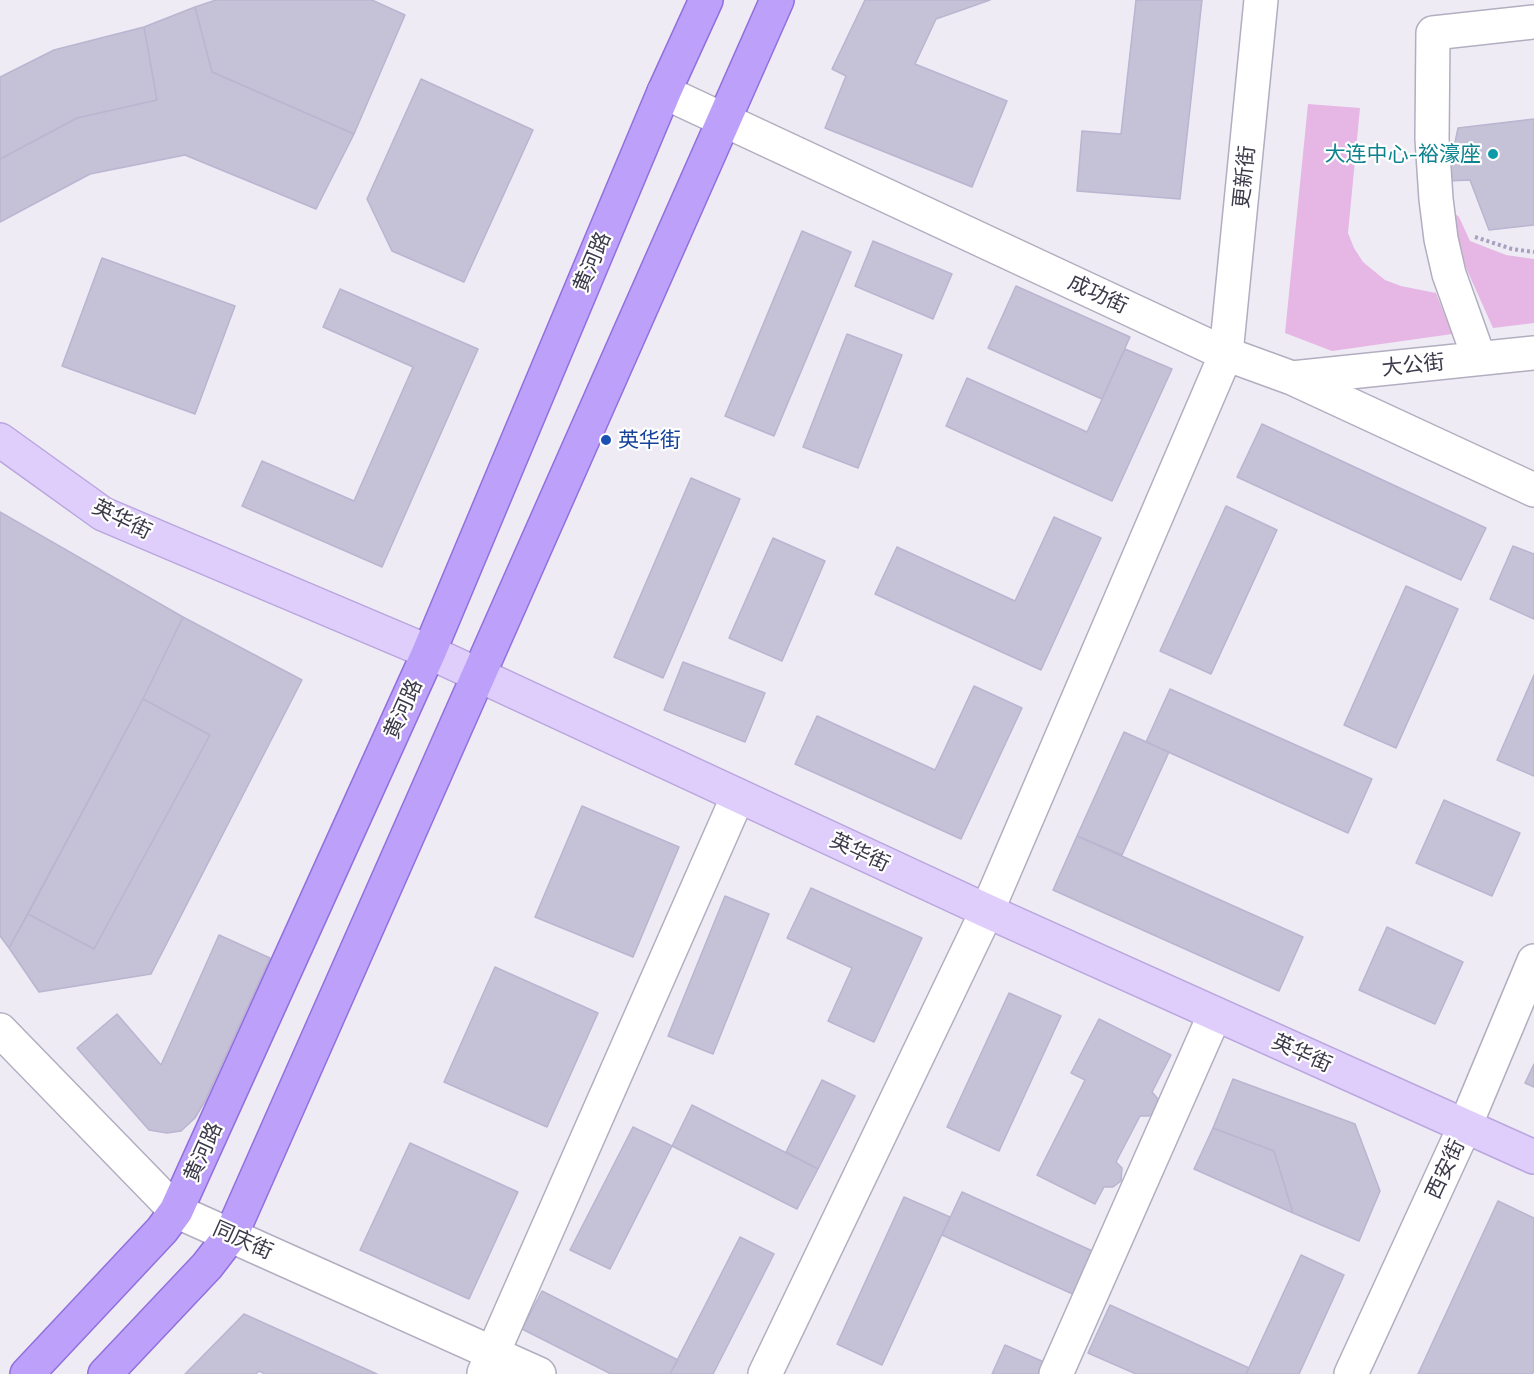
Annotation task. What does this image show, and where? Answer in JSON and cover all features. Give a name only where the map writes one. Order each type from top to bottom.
[{"type":"main road","name":"黄河路","points":[[27,1374],[162,1230],[176,1211],[429,652],[664,92],[706,0]]},
{"type":"main road","points":[[105,1374],[207,1266],[231,1235],[777,0]]},
{"type":"street","name":"更新街","points":[[765,1374],[987,911],[1226,354],[1261,0]]},
{"type":"street","points":[[1479,358],[1449,274],[1441,239],[1432,139],[1433,33],[1534,22]]},
{"type":"street","name":"成功街","points":[[664,92],[1226,354],[1292,378],[1534,490]]},
{"type":"street","name":"大公街","points":[[1292,378],[1534,353]]},
{"type":"street","name":"英华街","points":[[0,440],[103,514],[429,652],[987,911],[1534,1157]]},
{"type":"street","points":[[489,1364],[738,796]]},
{"type":"street","name":"西安街","points":[[1351,1374],[1465,1126],[1534,961]]},
{"type":"street","points":[[1056,1374],[1215,1014]]},
{"type":"street","name":"同庆街","points":[[0,1030],[176,1211],[231,1235],[489,1364],[539,1374]]},
{"type":"path","points":[[1474,237],[1512,249],[1534,252]]},
{"type":"shaded area","points":[[1308,104],[1360,108],[1348,233],[1354,248],[1363,262],[1385,280],[1401,286],[1436,293],[1452,334],[1332,351],[1285,333]]},
{"type":"shaded area","points":[[1452,211],[1459,217],[1470,241],[1506,255],[1534,259],[1534,323],[1493,328],[1446,223]]},
{"type":"building","points":[[216,0],[372,0],[405,15],[354,134],[212,72],[195,7]]},
{"type":"building","points":[[865,0],[990,0],[936,19],[915,64],[1007,101],[972,187],[825,128],[846,76],[832,69]]},
{"type":"building","points":[[1136,0],[1202,0],[1180,199],[1077,191],[1082,131],[1121,134]]},
{"type":"building","points":[[195,7],[212,72],[354,134],[316,209],[185,155],[90,174],[0,222],[0,159],[77,118],[157,100],[144,27]]},
{"type":"building","points":[[144,27],[157,100],[77,118],[0,159],[0,77],[54,50]]},
{"type":"building","points":[[421,79],[533,130],[464,282],[392,251],[367,199]]},
{"type":"building","name":"大连中心-裕濠座","points":[[1534,119],[1534,225],[1489,230],[1470,180],[1447,181],[1458,128]]},
{"type":"building","points":[[802,231],[851,252],[774,436],[725,416]]},
{"type":"building","points":[[873,241],[952,274],[933,319],[855,286]]},
{"type":"building","points":[[102,258],[235,306],[195,414],[62,366]]},
{"type":"building","points":[[1016,286],[1130,337],[1102,399],[988,348]]},
{"type":"building","points":[[340,289],[478,349],[382,567],[242,506],[262,461],[354,501],[413,367],[323,327]]},
{"type":"building","points":[[847,334],[902,355],[858,468],[803,447]]},
{"type":"building","points":[[1125,349],[1172,369],[1112,501],[946,426],[967,378],[1087,432]]},
{"type":"building","points":[[1262,424],[1486,528],[1461,580],[1237,477]]},
{"type":"building","points":[[691,478],[740,499],[663,678],[614,657]]},
{"type":"building","points":[[1226,506],[1277,530],[1211,674],[1160,651]]},
{"type":"building","points":[[0,512],[183,617],[143,699],[9,948],[0,936]]},
{"type":"building","points":[[1054,517],[1101,538],[1041,670],[875,594],[897,547],[1015,601]]},
{"type":"building","points":[[773,538],[825,561],[782,661],[729,638]]},
{"type":"building","points":[[1513,546],[1534,554],[1534,619],[1490,599]]},
{"type":"building","points":[[1406,586],[1458,609],[1396,748],[1344,725]]},
{"type":"building","points":[[183,617],[302,680],[151,974],[39,992],[9,948],[28,914],[94,949],[210,735],[143,699]]},
{"type":"building","points":[[683,662],[765,693],[745,742],[664,710]]},
{"type":"building","points":[[1534,675],[1534,776],[1497,760]]},
{"type":"building","points":[[974,686],[1022,708],[961,839],[795,764],[817,716],[935,770]]},
{"type":"building","points":[[1170,689],[1372,779],[1348,833],[1146,742]]},
{"type":"building","points":[[143,699],[210,735],[94,949],[28,914]]},
{"type":"building","points":[[1124,732],[1169,752],[1122,855],[1077,836]]},
{"type":"building","points":[[1444,800],[1520,833],[1492,896],[1416,863]]},
{"type":"building","points":[[582,806],[679,847],[633,957],[535,917]]},
{"type":"building","points":[[1077,836],[1303,937],[1279,991],[1053,890]]},
{"type":"building","points":[[811,888],[922,938],[874,1042],[828,1021],[852,968],[787,938]]},
{"type":"building","points":[[725,896],[769,914],[713,1054],[668,1036]]},
{"type":"building","points":[[1387,927],[1463,962],[1435,1024],[1359,990]]},
{"type":"building","points":[[219,935],[270,958],[205,1101],[195,1118],[181,1131],[167,1133],[149,1130],[77,1048],[117,1014],[161,1065]]},
{"type":"building","points":[[495,967],[598,1013],[547,1127],[444,1082]]},
{"type":"building","points":[[1009,993],[1061,1016],[999,1151],[947,1127]]},
{"type":"building","points":[[1099,1019],[1171,1055],[1152,1092],[1158,1099],[1157,1110],[1149,1116],[1140,1116],[1116,1162],[1122,1168],[1121,1181],[1113,1187],[1104,1187],[1095,1204],[1037,1175],[1085,1080],[1071,1073]]},
{"type":"building","points":[[1534,1064],[1534,1087],[1525,1083]]},
{"type":"building","points":[[1233,1079],[1355,1124],[1380,1191],[1359,1241],[1293,1213],[1274,1151],[1213,1128]]},
{"type":"building","points":[[822,1080],[855,1096],[818,1169],[786,1152]]},
{"type":"building","points":[[692,1105],[818,1169],[797,1209],[672,1146]]},
{"type":"building","points":[[633,1127],[672,1146],[610,1269],[570,1250]]},
{"type":"building","points":[[1213,1128],[1274,1151],[1293,1213],[1194,1169]]},
{"type":"building","points":[[410,1143],[518,1192],[469,1299],[360,1250]]},
{"type":"building","points":[[962,1192],[1097,1253],[1077,1296],[942,1235]]},
{"type":"building","points":[[904,1197],[950,1217],[882,1365],[837,1344]]},
{"type":"building","points":[[1498,1201],[1534,1218],[1534,1371],[1532,1374],[1418,1374]]},
{"type":"building","points":[[740,1237],[774,1254],[713,1374],[670,1374]]},
{"type":"building","points":[[1301,1255],[1344,1275],[1299,1374],[1246,1374]]},
{"type":"building","points":[[542,1291],[678,1360],[670,1374],[611,1374],[522,1329]]},
{"type":"building","points":[[1110,1305],[1249,1368],[1246,1374],[1136,1374],[1088,1353]]},
{"type":"building","points":[[244,1314],[377,1374],[265,1374],[259,1371],[256,1374],[185,1374]]},
{"type":"building","points":[[1005,1345],[1044,1362],[1039,1374],[992,1374]]},
{"type":"place","name":"大连中心-裕濠座","points":[[1493,154]]},
{"type":"place","name":"英华街","points":[[606,440]]}]
